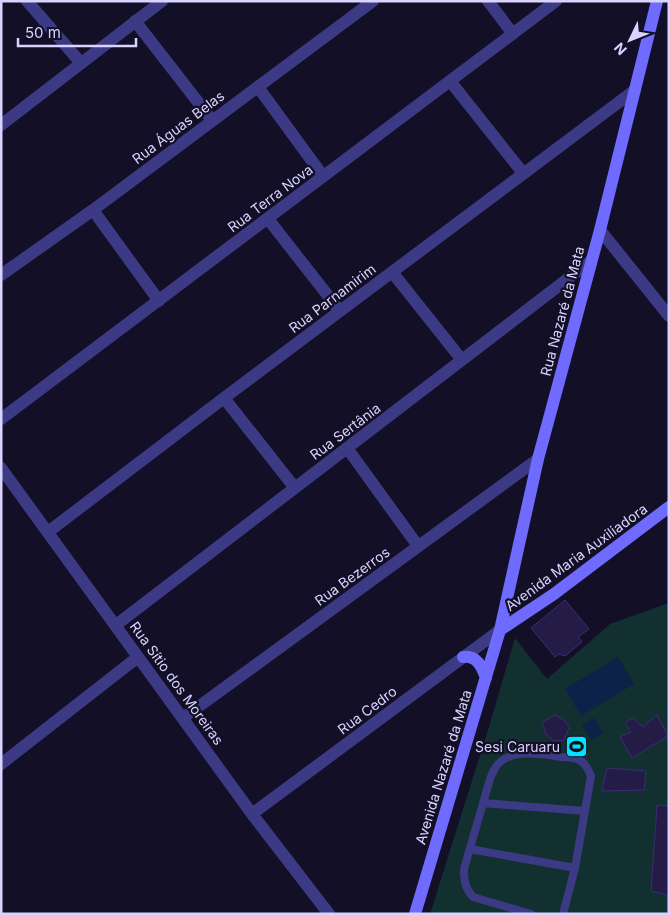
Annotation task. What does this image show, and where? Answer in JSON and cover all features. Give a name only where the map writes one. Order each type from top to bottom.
[{"type":"street","points":[[27,1],[81,63]]},
{"type":"street","points":[[1,125],[162,1]]},
{"type":"street","name":"Rua Águas Belas","points":[[1,275],[93,210],[372,1]]},
{"type":"street","points":[[488,1],[513,34]]},
{"type":"street","name":"Rua Terra Nova","points":[[1,419],[556,1]]},
{"type":"street","name":"Rua Nazaré da Mata","points":[[500,630],[538,459],[600,230],[657,1]]},
{"type":"street","points":[[135,21],[212,120]]},
{"type":"street","points":[[450,81],[523,173]]},
{"type":"street","points":[[258,87],[323,176]]},
{"type":"street","name":"Rua Parnamirim","points":[[48,532],[635,90]]},
{"type":"street","points":[[93,210],[159,301]]},
{"type":"street","points":[[268,219],[340,311]]},
{"type":"street","points":[[600,230],[669,316]]},
{"type":"street","name":"Rua Sertânia","points":[[116,625],[591,261]]},
{"type":"street","points":[[392,272],[462,360]]},
{"type":"street","points":[[224,398],[296,488]]},
{"type":"street","points":[[347,448],[418,546]]},
{"type":"street","name":"Rua Bezerros","points":[[183,718],[538,459]]},
{"type":"street","name":"Rua Sítio dos Moreiras","points":[[1,468],[252,814],[330,914]]},
{"type":"street","name":"Avenida Maria Auxiliadora","points":[[500,630],[554,594],[669,507]]},
{"type":"street","name":"Rua Cedro","points":[[252,814],[500,630]]},
{"type":"street","name":"Avenida Nazaré da Mata","points":[[415,914],[500,630]]},
{"type":"street","points":[[1,764],[138,657]]},
{"type":"street","points":[[463,657],[471,657],[475,660],[486,678]]},
{"type":"lane","points":[[531,914],[473,897],[464,881],[464,870],[490,778],[495,767],[501,761],[511,756],[535,753],[576,759],[588,768],[591,776],[575,868],[563,914]]},
{"type":"lane","points":[[483,802],[585,811]]},
{"type":"lane","points":[[470,848],[575,868]]},
{"type":"green space","name":"Sesi Caruaru","points":[[669,603],[669,914],[430,914],[515,638],[547,679],[610,624]]},
{"type":"water","points":[[618,657],[634,684],[581,716],[565,689]]},
{"type":"water","points":[[594,718],[603,732],[592,740],[582,726]]},
{"type":"building","points":[[565,600],[589,629],[578,637],[582,642],[565,656],[559,654],[555,657],[531,628]]},
{"type":"building","points":[[555,715],[565,721],[569,728],[564,740],[554,741],[546,734],[542,722]]},
{"type":"building","points":[[657,715],[668,736],[632,758],[620,737],[631,732],[625,723],[633,718],[643,727]]},
{"type":"building","points":[[607,768],[646,771],[644,790],[602,791]]},
{"type":"building","points":[[657,805],[669,806],[669,909],[667,909],[668,895],[651,891]]},
{"type":"place","name":"Sesi Caruaru","points":[[576,746]]}]
